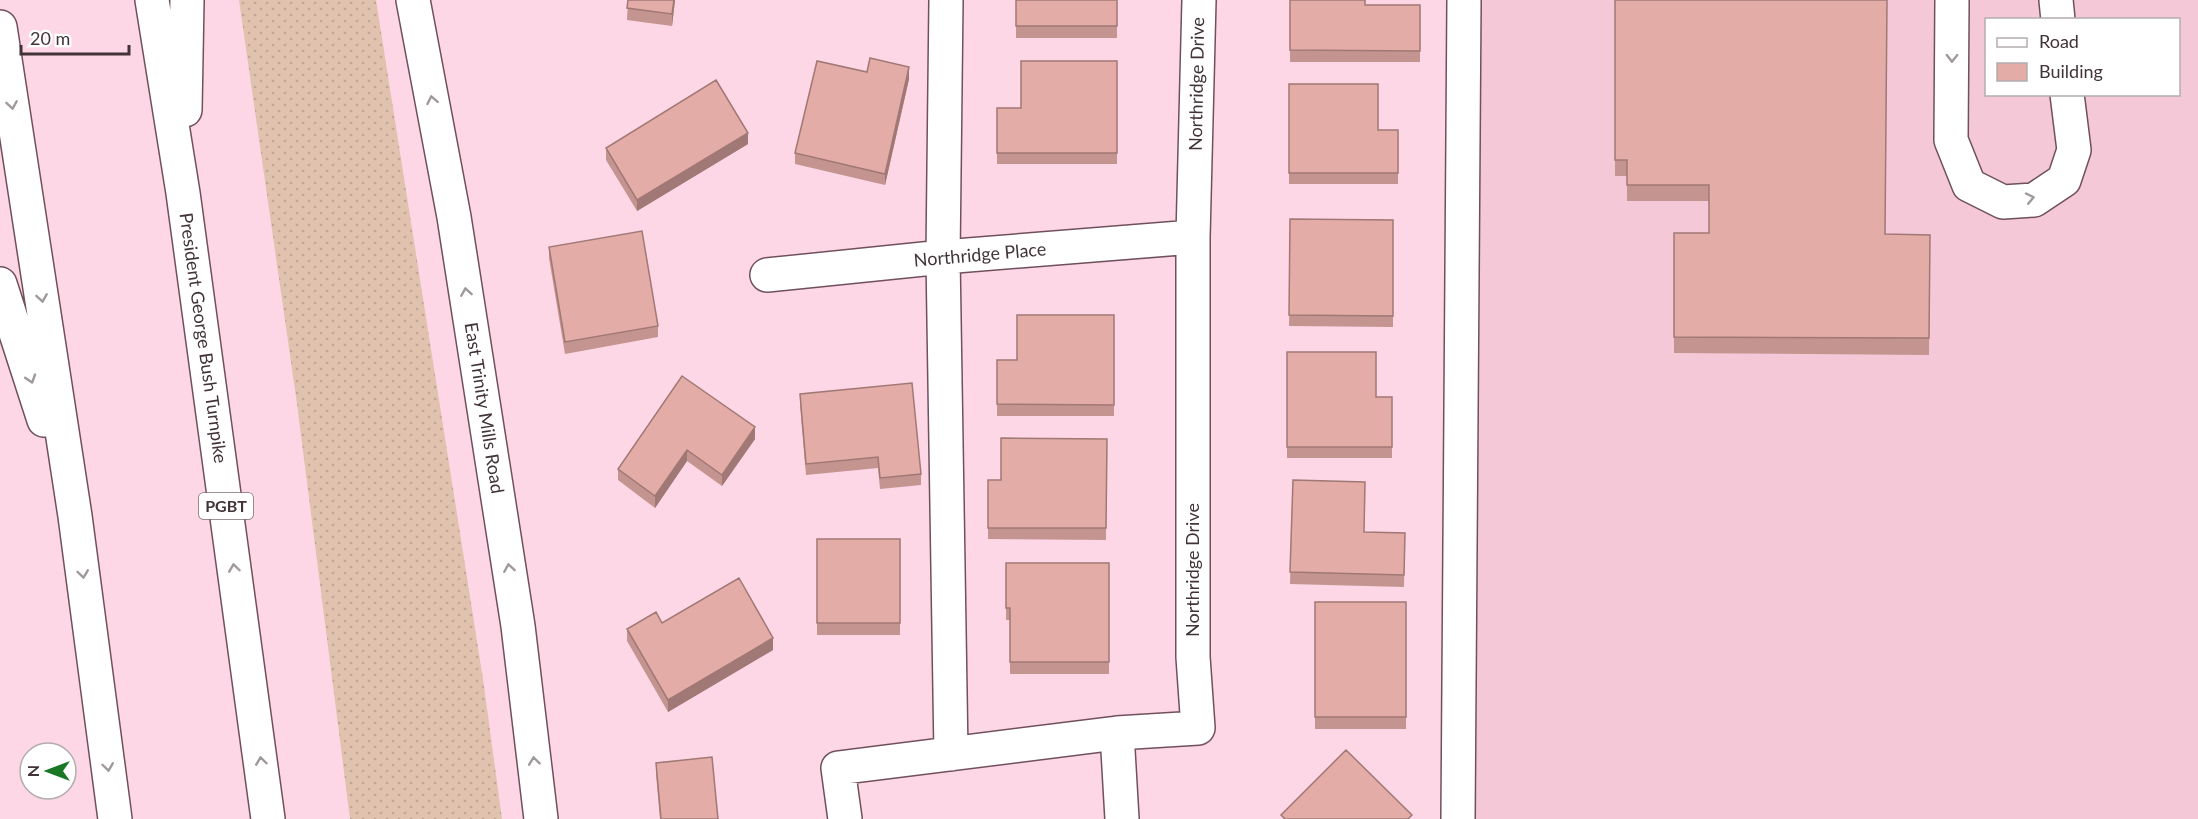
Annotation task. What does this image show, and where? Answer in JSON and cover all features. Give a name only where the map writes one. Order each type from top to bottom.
[{"type":"main road","name":"President George Bush Turnpike","points":[[152,0],[183,193],[268,819]]},
{"type":"main road","points":[[183,193],[187,0]]},
{"type":"main road","name":"East Trinity Mills Road","points":[[413,0],[454,217],[518,626],[541,819]]},
{"type":"main road","points":[[946,0],[943,257],[951,754]]},
{"type":"main road","name":"Northridge Drive","points":[[845,819],[838,768],[1117,733],[1198,728],[1193,657],[1193,237],[1199,0]]},
{"type":"main road","points":[[1458,819],[1464,0]]},
{"type":"main road","points":[[1952,0],[1951,141],[1969,185],[2003,202],[2034,200],[2064,180],[2074,150],[2067,96]]},
{"type":"main road","points":[[2056,0],[2058,18]]},
{"type":"main road","points":[[0,27],[75,516],[115,819]]},
{"type":"main road","name":"Northridge Place","points":[[768,275],[943,257],[1193,237]]},
{"type":"main road","points":[[0,284],[75,516]]},
{"type":"main road","points":[[1117,733],[1122,819]]},
{"type":"shaded area","points":[[239,0],[376,0],[483,679],[502,819],[350,819],[297,404]]},
{"type":"shaded area","points":[[1480,0],[2198,0],[2198,819],[1476,819]]},
{"type":"building","points":[[628,0],[674,0],[672,14],[627,8]]},
{"type":"building","points":[[1016,0],[1117,0],[1117,26],[1016,26]]},
{"type":"building","points":[[1290,0],[1365,0],[1365,5],[1420,5],[1420,51],[1290,50]]},
{"type":"building","points":[[1615,0],[1887,0],[1885,234],[1930,235],[1929,338],[1674,337],[1674,233],[1709,233],[1709,185],[1627,185],[1627,160],[1615,160]]},
{"type":"building","points":[[870,58],[909,67],[885,174],[795,153],[817,61],[867,72]]},
{"type":"building","points":[[1021,61],[1117,61],[1117,153],[997,153],[997,108],[1021,108]]},
{"type":"building","points":[[716,80],[748,133],[637,200],[606,148]]},
{"type":"building","points":[[1289,84],[1378,84],[1378,130],[1398,130],[1398,173],[1289,173]]},
{"type":"building","points":[[1290,219],[1393,220],[1393,316],[1289,315]]},
{"type":"building","points":[[642,231],[658,326],[565,342],[549,247]]},
{"type":"building","points":[[1017,315],[1114,315],[1114,405],[997,404],[997,360],[1017,360]]},
{"type":"building","points":[[1287,352],[1376,352],[1376,397],[1392,397],[1392,447],[1287,447]]},
{"type":"building","points":[[682,376],[755,427],[722,475],[687,450],[655,496],[618,469]]},
{"type":"building","points":[[912,383],[921,474],[880,478],[878,457],[806,464],[800,394]]},
{"type":"building","points":[[1001,438],[1107,439],[1106,528],[988,528],[988,480],[1001,480]]},
{"type":"building","points":[[1293,480],[1365,482],[1364,532],[1405,533],[1404,575],[1290,572]]},
{"type":"building","points":[[817,539],[900,539],[900,623],[817,623]]},
{"type":"building","points":[[1006,563],[1109,563],[1109,662],[1010,662],[1010,608],[1006,608]]},
{"type":"building","points":[[739,578],[773,638],[668,700],[627,629],[656,612],[662,623]]},
{"type":"building","points":[[1315,602],[1406,602],[1406,717],[1315,717]]},
{"type":"building","points":[[1346,750],[1412,815],[1408,819],[1285,819],[1281,815]]},
{"type":"building","points":[[712,757],[718,819],[661,819],[656,763]]}]
